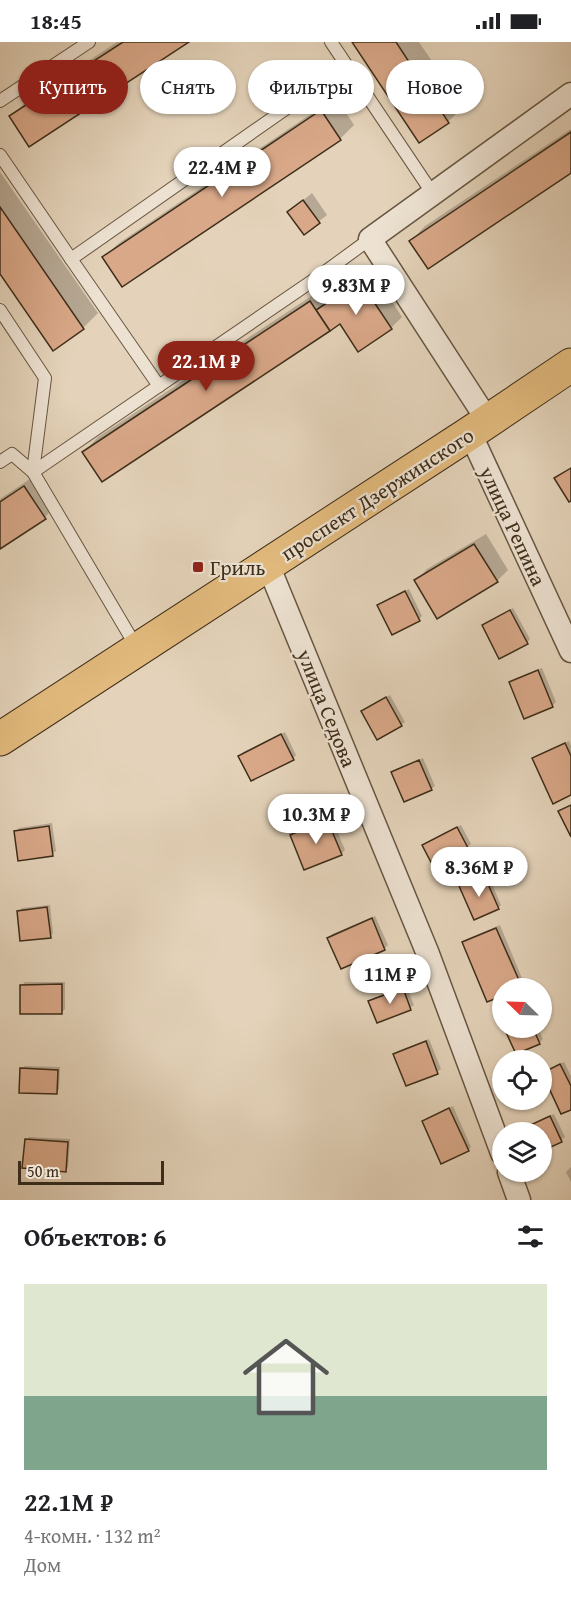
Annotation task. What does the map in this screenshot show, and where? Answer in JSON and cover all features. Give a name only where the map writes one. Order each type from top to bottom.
[{"type":"main road","name":"проспект Дзержинского","points":[[0,739],[571,365]]},
{"type":"street","points":[[370,239],[571,94]]},
{"type":"street","name":"улица Репина","points":[[370,239],[479,427],[571,651]]},
{"type":"street","name":"улица Седова","points":[[268,565],[428,954],[492,1126]]},
{"type":"street","points":[[513,1182],[519,1200]]},
{"type":"lane","points":[[0,101],[88,42]]},
{"type":"lane","points":[[331,42],[343,60]]},
{"type":"lane","points":[[374,106],[433,194]]},
{"type":"lane","points":[[71,259],[278,114]]},
{"type":"lane","points":[[0,155],[159,386]]},
{"type":"lane","points":[[33,472],[370,239]]},
{"type":"lane","points":[[0,310],[45,378],[33,472]]},
{"type":"lane","points":[[0,462],[12,454],[33,472],[138,649]]},
{"type":"building","points":[[123,42],[189,42],[162,60],[140,60],[140,74],[128,82],[128,60],[95,60]]},
{"type":"building","points":[[352,42],[396,42],[408,60],[386,60],[386,93],[374,75],[374,60],[364,60]]},
{"type":"building","points":[[18,110],[18,114],[79,114],[29,147],[9,116]]},
{"type":"building","points":[[315,114],[324,114],[341,140],[122,287],[102,257]]},
{"type":"building","points":[[400,114],[443,114],[449,123],[419,143]]},
{"type":"building","points":[[571,132],[571,173],[428,269],[409,241]]},
{"type":"building","points":[[303,200],[320,223],[304,235],[287,212]]},
{"type":"building","points":[[0,207],[84,329],[53,351],[0,274]]},
{"type":"building","points":[[360,281],[392,329],[358,352],[340,324],[330,331],[316,310]]},
{"type":"building","points":[[310,301],[330,331],[102,482],[82,452]]},
{"type":"building","points":[[571,468],[571,501],[569,502],[554,478]]},
{"type":"building","points":[[24,486],[46,519],[0,549],[0,502]]},
{"type":"building","points":[[474,544],[498,582],[437,619],[414,580]]},
{"type":"building","points":[[405,591],[420,621],[392,635],[377,605]]},
{"type":"building","points":[[510,610],[528,644],[499,659],[482,625]]},
{"type":"building","points":[[538,670],[553,707],[524,719],[509,682]]},
{"type":"building","points":[[386,697],[402,726],[377,740],[361,711]]},
{"type":"building","points":[[281,734],[294,760],[251,781],[238,756]]},
{"type":"building","points":[[565,743],[571,756],[571,795],[553,804],[532,758]]},
{"type":"building","points":[[419,760],[432,790],[404,802],[391,772]]},
{"type":"building","points":[[571,805],[571,837],[558,811]]},
{"type":"building","points":[[327,819],[342,855],[304,870],[290,835]]},
{"type":"building","points":[[49,826],[53,856],[18,861],[14,831]]},
{"type":"building","points":[[457,827],[468,848],[433,866],[422,845]]},
{"type":"building","points":[[484,875],[499,909],[474,920],[459,886]]},
{"type":"building","points":[[47,907],[51,938],[20,941],[17,911]]},
{"type":"building","points":[[372,918],[385,950],[341,969],[327,938]]},
{"type":"building","points":[[496,928],[518,978],[492,978],[492,1000],[487,1002],[462,942]]},
{"type":"building","points":[[62,984],[62,1014],[20,1014],[20,985]]},
{"type":"building","points":[[403,988],[411,1010],[377,1023],[368,1001]]},
{"type":"building","points":[[509,1038],[537,1038],[540,1044],[526,1050],[514,1050]]},
{"type":"building","points":[[426,1041],[438,1074],[406,1086],[393,1054]]},
{"type":"building","points":[[560,1064],[571,1086],[571,1110],[561,1114],[552,1095],[552,1068]]},
{"type":"building","points":[[20,1068],[58,1070],[57,1094],[19,1093]]},
{"type":"building","points":[[449,1108],[469,1151],[441,1164],[422,1121]]},
{"type":"building","points":[[550,1116],[562,1142],[552,1146],[552,1122],[537,1122]]},
{"type":"building","points":[[25,1139],[68,1142],[66,1172],[22,1168]]},
{"type":"place","name":"Гриль","points":[[198,567]]}]
